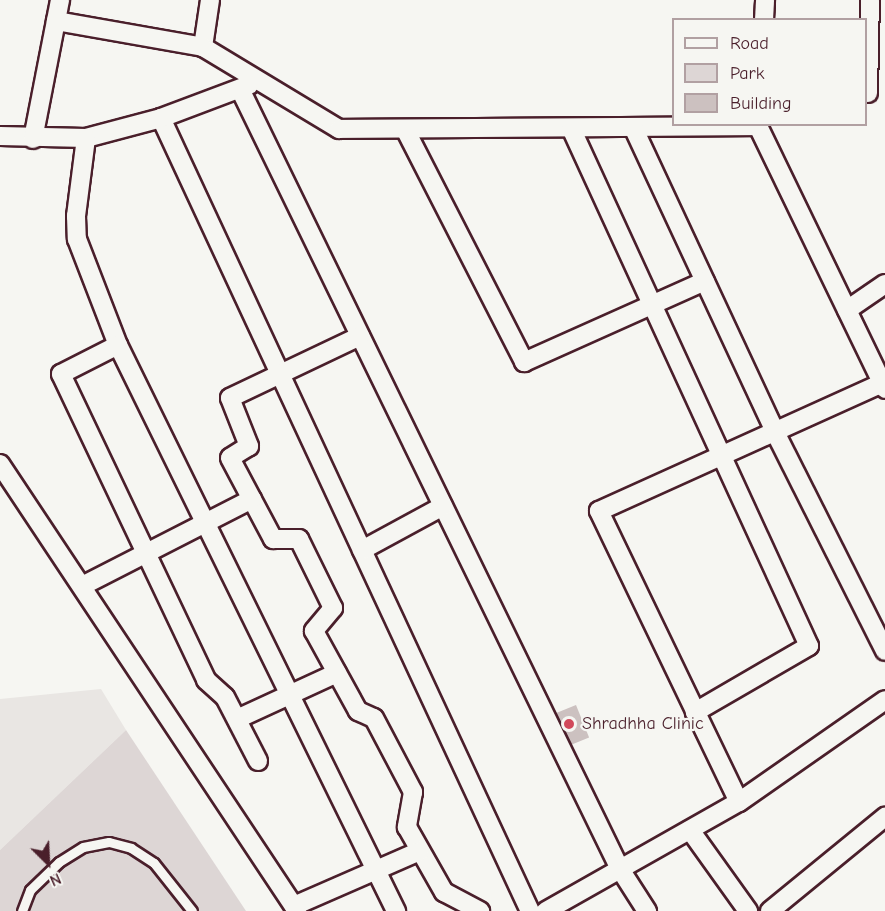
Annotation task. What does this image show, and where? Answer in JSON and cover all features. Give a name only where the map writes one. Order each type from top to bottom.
[{"type":"street","points":[[33,139],[60,0]]},
{"type":"street","points":[[203,47],[210,0]]},
{"type":"street","points":[[764,18],[765,0]]},
{"type":"street","points":[[870,0],[873,93]]},
{"type":"street","points":[[56,21],[203,47],[339,129],[695,126]]},
{"type":"street","points":[[0,136],[33,139],[86,138],[161,118],[259,82]]},
{"type":"street","points":[[240,89],[620,869],[647,911]]},
{"type":"street","points":[[161,118],[530,911]]},
{"type":"street","points":[[739,802],[598,510],[884,385],[757,126]]},
{"type":"street","points":[[633,127],[776,432],[885,651]]},
{"type":"street","points":[[571,128],[724,455],[809,646],[695,712]]},
{"type":"street","points":[[405,129],[524,362],[705,281]]},
{"type":"street","points":[[86,138],[76,216],[77,239],[118,345],[203,524],[396,911]]},
{"type":"street","points":[[847,310],[885,284]]},
{"type":"street","points":[[360,336],[230,398],[249,446],[230,459],[273,539],[299,539],[333,608],[314,631],[358,711],[374,718],[413,792],[407,827],[420,851],[444,892],[480,911]]},
{"type":"street","points":[[118,345],[62,374],[206,680],[225,697],[258,761]]},
{"type":"street","points":[[0,464],[296,908],[420,851]]},
{"type":"street","points":[[81,586],[252,498]]},
{"type":"street","points":[[362,550],[443,506]]},
{"type":"street","points":[[237,719],[337,673]]},
{"type":"street","points":[[546,911],[739,802],[885,700]]},
{"type":"street","points":[[770,911],[885,816]]},
{"type":"street","points":[[690,830],[748,911]]},
{"type":"lane","points":[[22,911],[30,890],[59,862],[83,847],[109,842],[131,848],[154,863],[192,911]]},
{"type":"shaded area","points":[[101,689],[126,730],[0,850],[0,699]]},
{"type":"green space","points":[[126,730],[246,911],[0,911],[0,850]]},
{"type":"building","points":[[576,705],[589,737],[565,747],[552,715]]},
{"type":"place","name":"Shradhha Clinic","points":[[569,724]]}]
